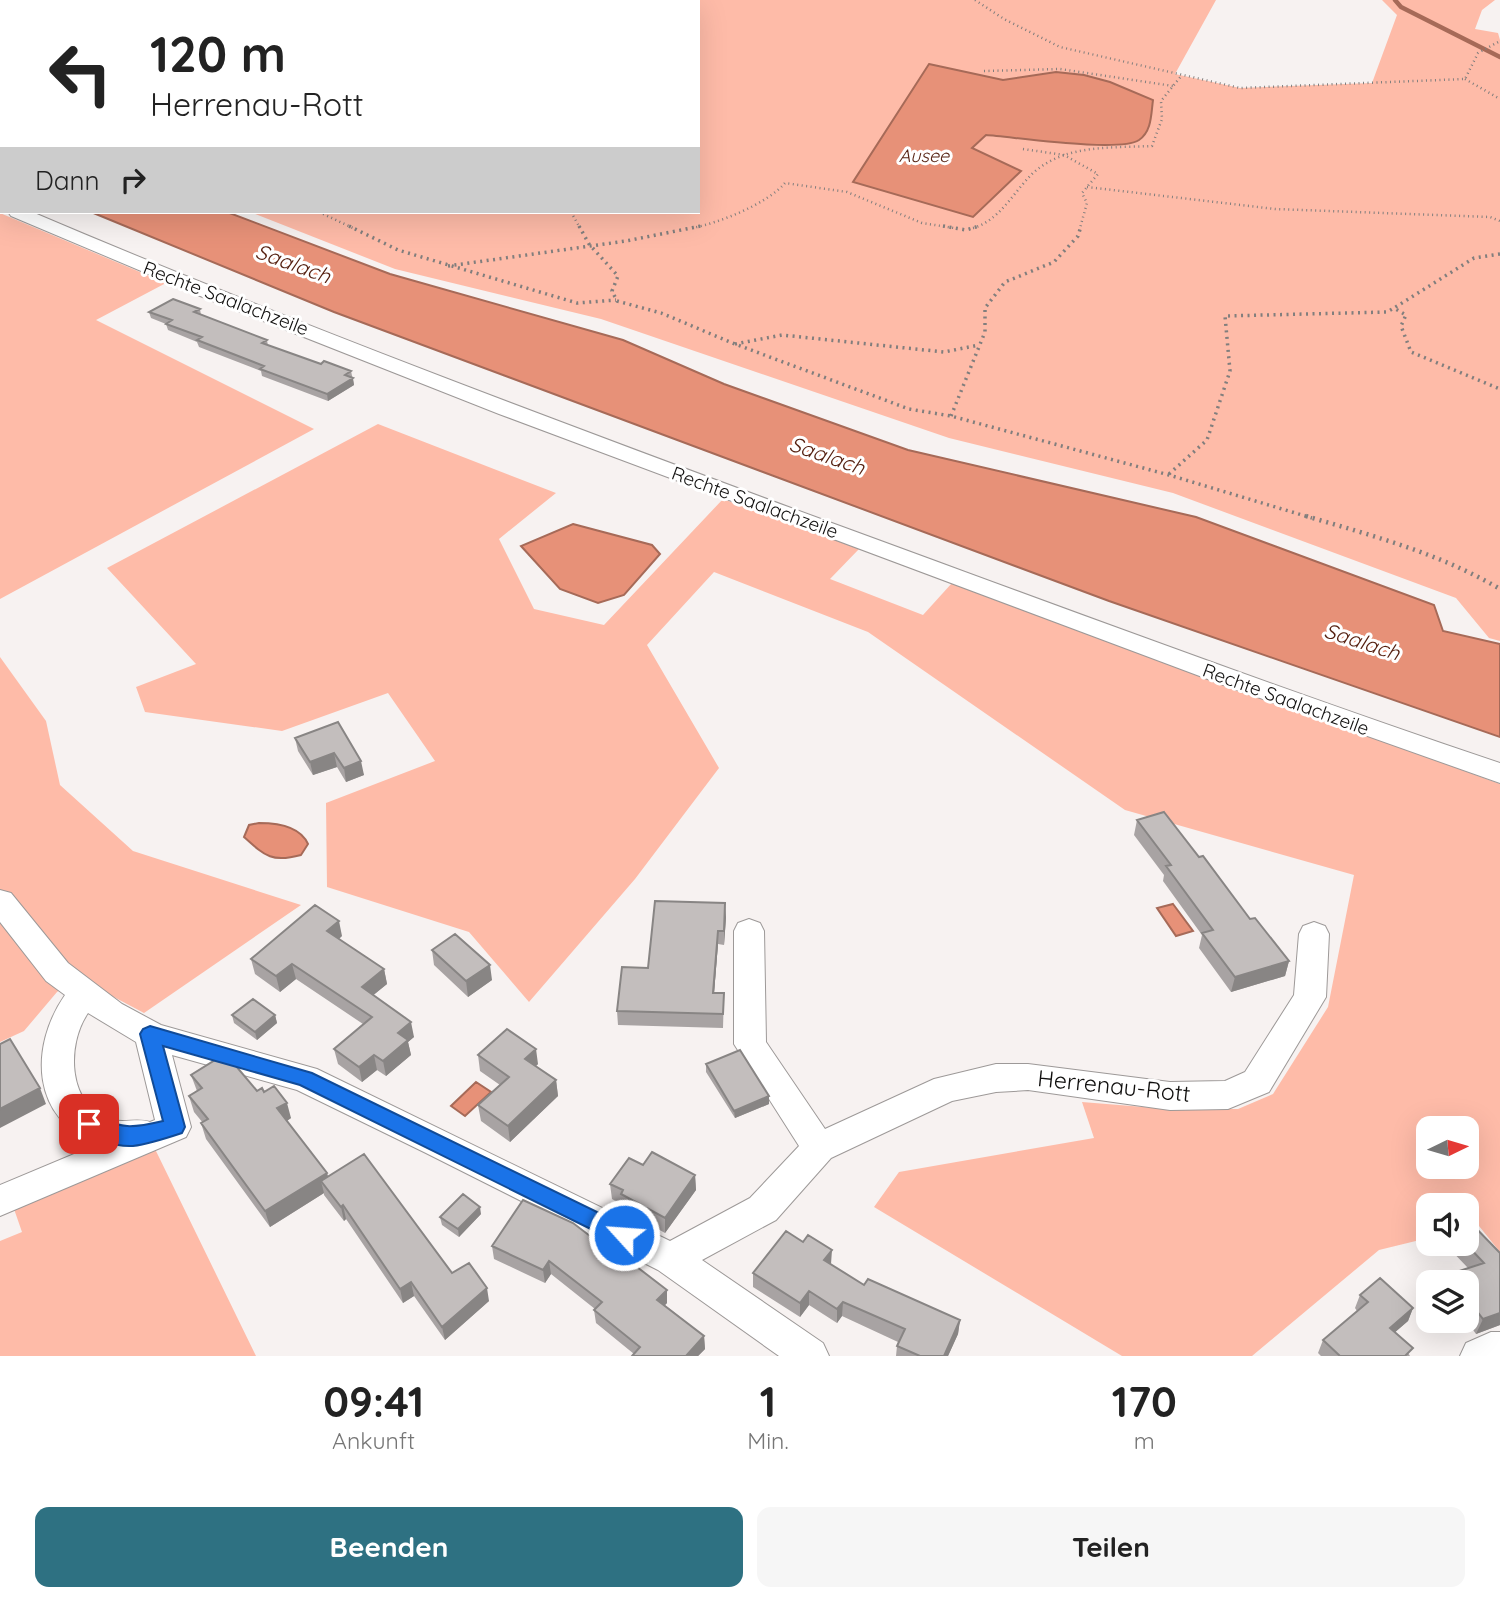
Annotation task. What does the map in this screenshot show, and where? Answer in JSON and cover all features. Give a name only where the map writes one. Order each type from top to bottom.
[{"type":"street","name":"Rechte Saalachzeile","points":[[22,214],[118,256],[573,435],[1330,716],[1500,773]]},
{"type":"street","points":[[0,901],[57,972],[111,1013],[150,1034],[305,1079],[671,1259],[810,1356]]},
{"type":"street","points":[[749,931],[750,1044],[819,1148]]},
{"type":"street","name":"Herrenau-Rott","points":[[671,1259],[763,1209],[819,1148],[946,1089],[996,1078],[1028,1077],[1170,1096],[1228,1095],[1257,1082],[1310,997],[1314,934]]},
{"type":"street","points":[[86,994],[73,1006],[63,1026],[57,1052],[57,1069],[66,1104],[89,1124],[108,1134],[132,1137],[174,1127]]},
{"type":"street","points":[[150,1034],[174,1127]]},
{"type":"street","points":[[0,1201],[174,1127]]},
{"type":"street","points":[[1479,1356],[1491,1350],[1500,1350]]},
{"type":"path","points":[[975,0],[1004,19],[1060,47],[1240,88],[1465,79],[1500,99]]},
{"type":"path","points":[[1465,79],[1478,53],[1500,41]]},
{"type":"path","points":[[984,71],[1010,74],[1036,69],[1063,69],[1110,78],[1145,79],[1173,86]]},
{"type":"path","points":[[448,266],[589,244],[626,241],[708,225],[775,195],[785,184],[848,192],[922,223],[966,230],[987,224],[1034,172],[1064,155],[1077,150],[1152,146],[1162,119],[1161,101],[1182,75]]},
{"type":"path","points":[[951,415],[985,332],[985,308],[1005,282],[1054,262],[1078,236],[1087,203],[1082,194],[1098,174],[1064,155],[1023,149]]},
{"type":"path","points":[[1087,187],[1275,209],[1490,217],[1500,221]]},
{"type":"path","points":[[323,214],[398,250],[448,266],[577,303],[616,300],[661,313],[734,344],[909,409],[951,415],[1169,475],[1413,548],[1464,568],[1500,589]]},
{"type":"path","points":[[572,214],[589,244],[618,276],[612,291],[616,300]]},
{"type":"path","points":[[1169,475],[1207,440],[1230,371],[1225,316],[1387,312],[1474,258],[1500,254]]},
{"type":"path","points":[[1394,308],[1406,315],[1401,326],[1411,352],[1500,389]]},
{"type":"path","points":[[734,344],[782,335],[944,352],[979,345]]},
{"type":"shaded area","points":[[700,0],[1216,0],[1175,74],[1240,88],[1372,83],[1397,15],[1382,0],[1495,0],[1482,10],[1475,29],[1498,33],[1500,40],[1500,641],[1489,638],[1456,598],[1173,493],[949,438],[601,319],[395,269],[255,214],[700,214]],"holes":[[[929,64],[1003,80],[1056,72],[1084,75],[1110,82],[1152,100],[1105,145],[986,135],[971,148]]]},
{"type":"shaded area","points":[[0,214],[2,214],[166,283],[96,320],[314,429],[0,599]]},
{"type":"shaded area","points":[[378,424],[556,493],[499,539],[534,609],[604,625],[723,499],[859,549],[830,579],[923,615],[952,583],[1500,784],[1500,1252],[1479,1226],[1479,1193],[1416,1193],[1416,1241],[1379,1250],[1252,1356],[1122,1356],[874,1207],[899,1172],[1094,1138],[1082,1102],[1168,1109],[1238,1109],[1273,1094],[1328,1007],[1354,875],[1125,810],[868,632],[714,572],[647,645],[719,768],[635,879],[529,1002],[469,932],[327,887],[326,803],[435,761],[388,693],[282,731],[145,712],[136,687],[196,664],[107,568]]},
{"type":"shaded area","points":[[0,657],[46,721],[60,785],[133,851],[301,905],[144,1013],[76,977],[57,992],[24,1031],[0,1042]]},
{"type":"shaded area","points":[[155,1149],[256,1356],[0,1356],[0,1241],[22,1232],[14,1209]]},
{"type":"water","name":"Ausee","points":[[929,64],[1003,80],[1056,72],[1084,75],[1110,82],[1153,100],[1150,122],[1139,140],[1128,144],[1089,145],[986,135],[972,148],[1021,171],[973,217],[853,182]]},
{"type":"water","name":"Saalach","points":[[96,214],[232,214],[390,274],[623,340],[724,384],[908,450],[1196,517],[1434,605],[1443,631],[1500,644],[1500,737],[1109,601],[334,312]]},
{"type":"water","points":[[573,524],[652,545],[660,554],[624,595],[598,603],[560,589],[521,546]]},
{"type":"water","points":[[259,823],[293,829],[308,844],[301,855],[283,858],[269,856],[244,837],[249,825]]},
{"type":"water","points":[[1173,904],[1193,931],[1176,936],[1157,908]]},
{"type":"water","points":[[476,1082],[491,1092],[465,1116],[451,1106]]},
{"type":"building","points":[[173,299],[200,309],[194,312],[267,340],[262,343],[321,364],[324,361],[351,371],[345,375],[353,378],[327,394],[260,369],[264,366],[197,340],[202,337],[166,324],[172,320],[149,312]]},
{"type":"building","points":[[338,722],[361,761],[344,768],[334,753],[310,762],[295,738]]},
{"type":"building","points":[[1164,812],[1199,857],[1203,856],[1250,919],[1255,918],[1289,961],[1235,977],[1202,933],[1213,930],[1166,866],[1171,865],[1137,820]]},
{"type":"building","points":[[655,901],[725,903],[724,931],[718,931],[713,993],[724,993],[723,1014],[617,1011],[622,967],[648,968]]},
{"type":"building","points":[[315,905],[339,921],[327,931],[384,969],[362,987],[411,1022],[398,1033],[408,1040],[383,1061],[374,1055],[359,1067],[334,1049],[372,1017],[292,964],[276,976],[251,959]]},
{"type":"building","points":[[455,934],[490,965],[466,981],[432,950]]},
{"type":"building","points":[[253,999],[275,1015],[255,1032],[232,1015]]},
{"type":"building","points":[[507,1029],[536,1049],[525,1059],[556,1080],[508,1126],[478,1105],[509,1077],[478,1055]]},
{"type":"building","points":[[10,1039],[40,1088],[0,1109],[0,1044]]},
{"type":"building","points":[[740,1050],[769,1096],[734,1111],[706,1064]]},
{"type":"building","points":[[220,1057],[236,1066],[257,1091],[262,1088],[264,1092],[274,1086],[287,1103],[277,1108],[327,1173],[265,1211],[201,1123],[208,1119],[189,1096],[202,1088],[191,1075]]},
{"type":"building","points":[[652,1152],[695,1175],[665,1218],[621,1194],[623,1190],[610,1184],[629,1158],[643,1165]]},
{"type":"building","points":[[364,1154],[452,1273],[469,1263],[487,1288],[442,1327],[411,1282],[400,1289],[343,1205],[341,1207],[321,1181]]},
{"type":"building","points":[[463,1194],[480,1207],[458,1229],[440,1217]]},
{"type":"building","points":[[523,1200],[573,1223],[590,1236],[607,1244],[667,1290],[657,1300],[704,1336],[686,1356],[632,1356],[640,1347],[594,1310],[602,1302],[549,1261],[543,1270],[492,1246]]},
{"type":"building","points":[[786,1231],[803,1242],[808,1235],[832,1250],[824,1260],[864,1285],[868,1279],[960,1320],[944,1356],[920,1356],[897,1346],[905,1329],[843,1302],[837,1309],[809,1291],[800,1303],[753,1273]]},
{"type":"building","points":[[1479,1231],[1500,1253],[1500,1313],[1483,1319],[1479,1314],[1479,1270],[1462,1270],[1484,1263],[1477,1256]]},
{"type":"building","points":[[1380,1278],[1413,1308],[1390,1328],[1413,1348],[1405,1356],[1340,1356],[1323,1340],[1368,1302],[1360,1295]]},
{"type":"waterway","points":[[1395,0],[1401,7],[1500,57]]},
{"type":"route","points":[[89,1124],[108,1134],[132,1137],[174,1127],[150,1034],[180,1045],[305,1079],[624,1235]]}]
